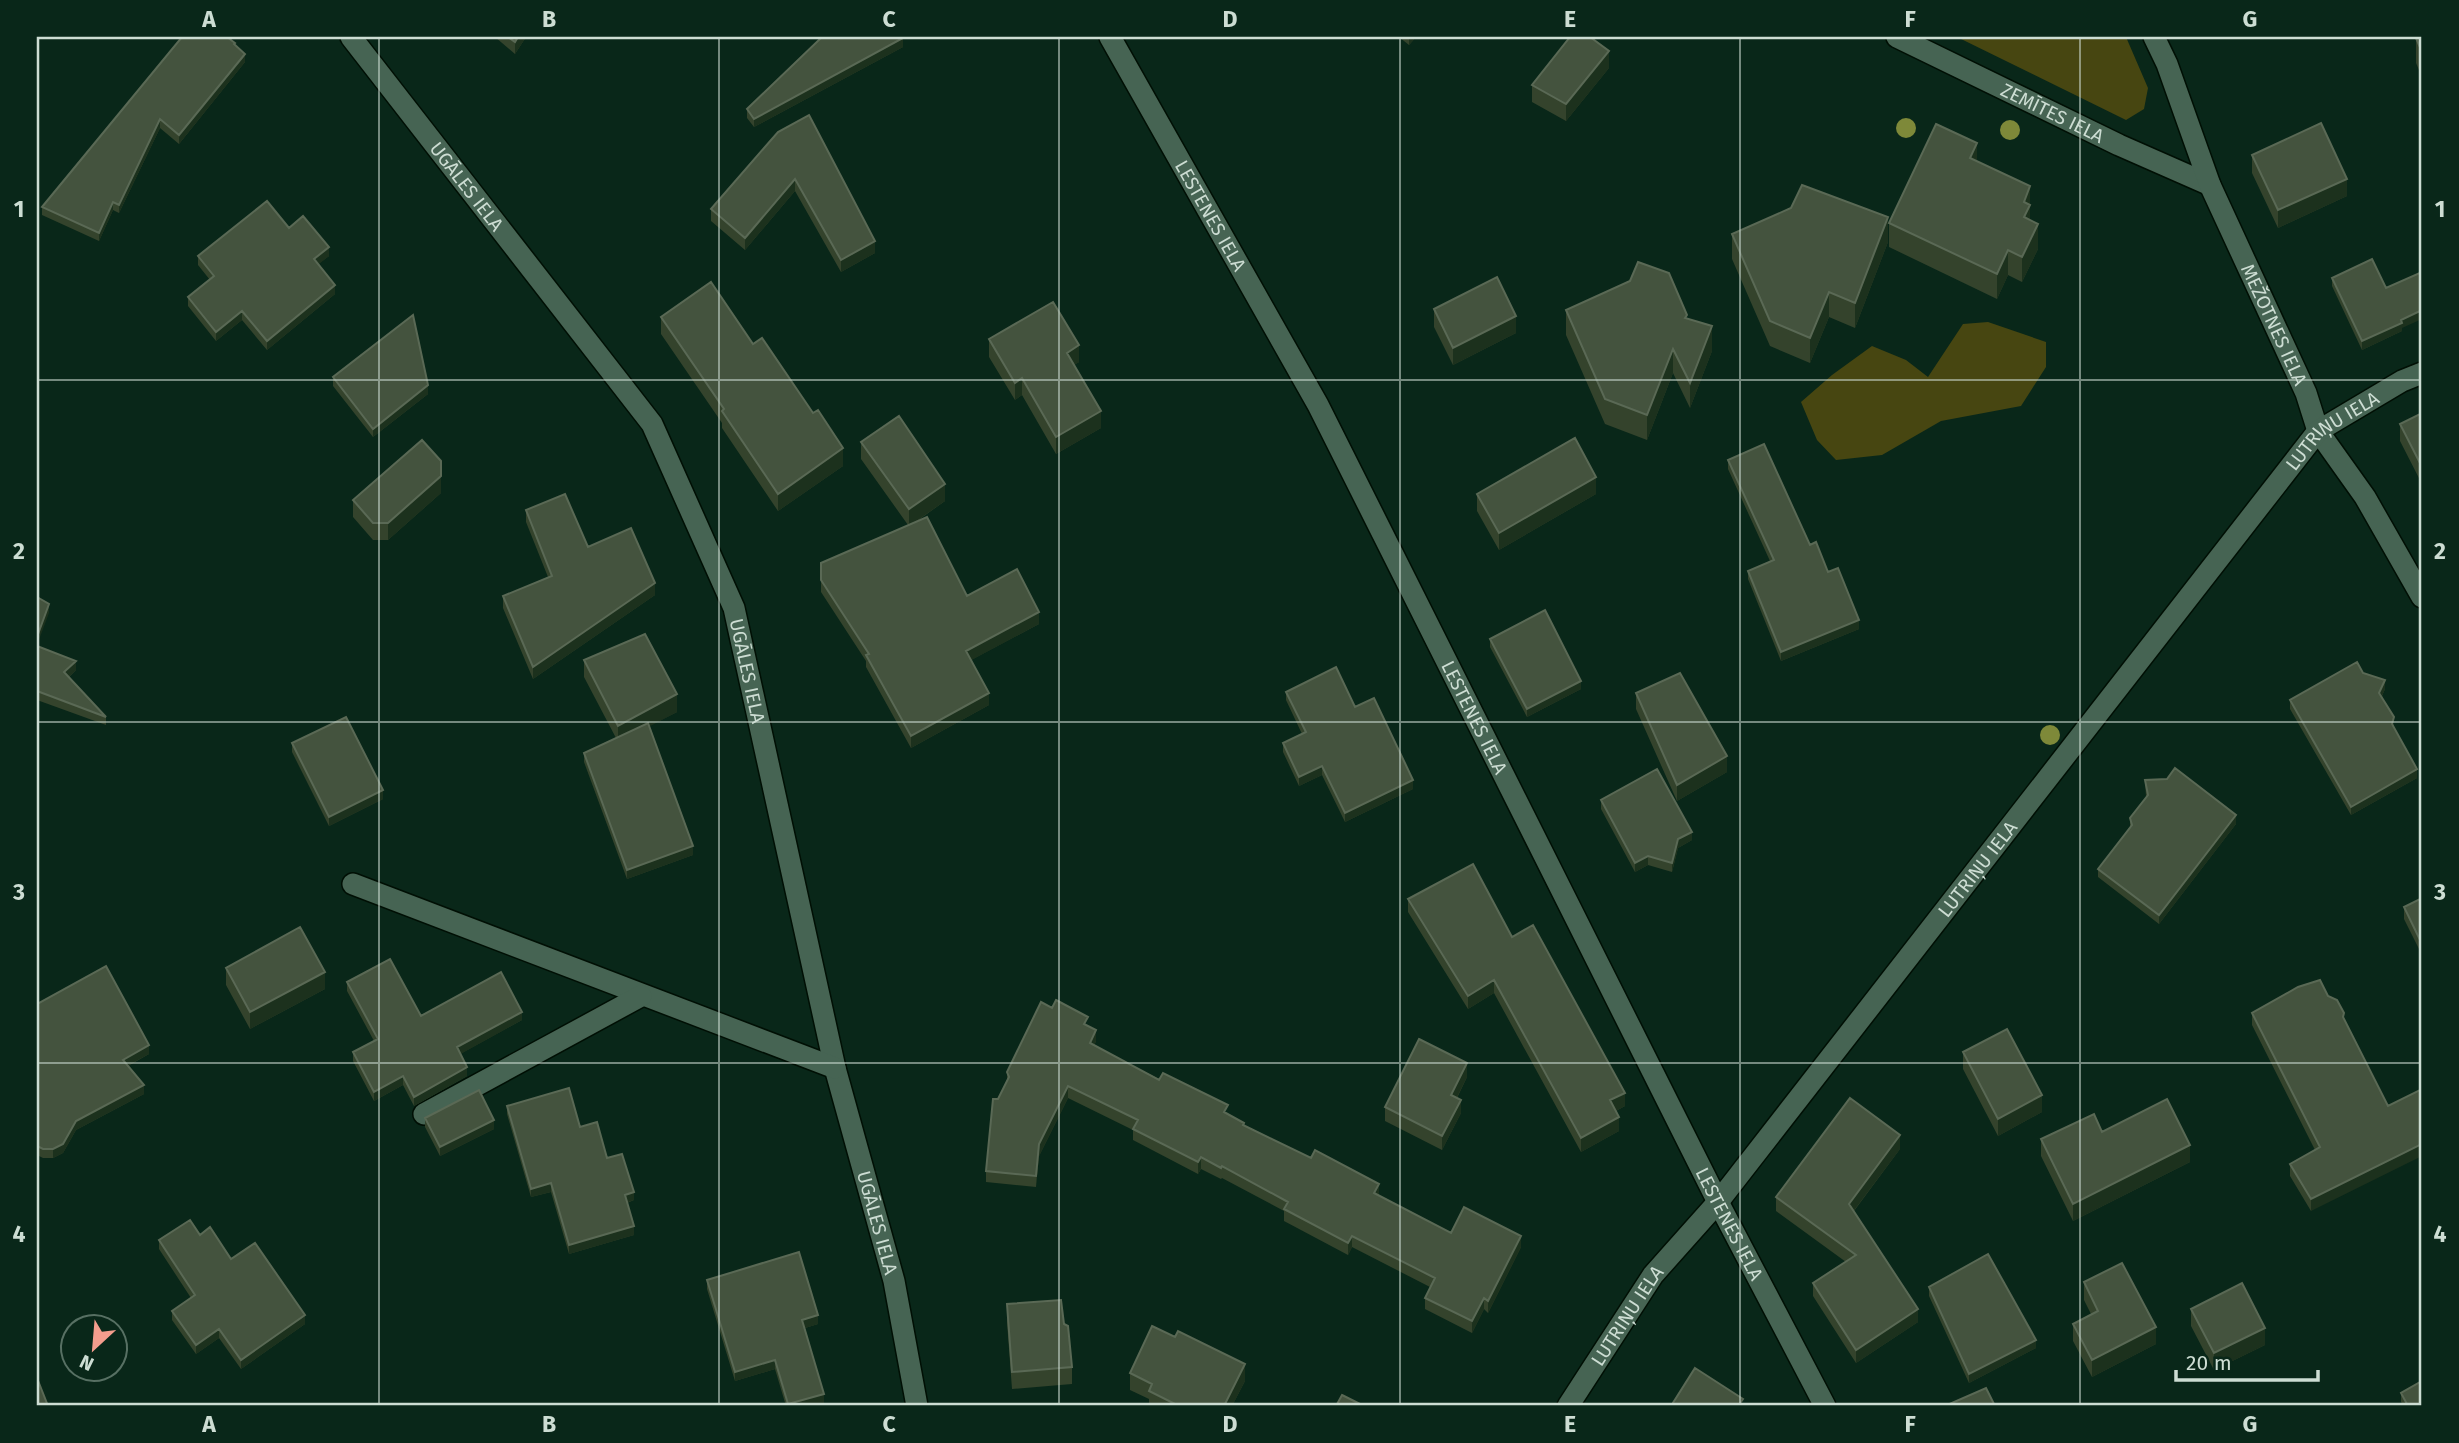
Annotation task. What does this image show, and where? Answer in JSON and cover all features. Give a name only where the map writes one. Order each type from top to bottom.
[{"type":"street","name":"UGĀLES IELA","points":[[351,37],[652,425],[734,608],[835,1068],[894,1281],[917,1406]]},
{"type":"street","name":"LESTENES IELA","points":[[1110,37],[1318,405],[1718,1202],[1825,1406]]},
{"type":"street","name":"ZEMĪTES IELA","points":[[1898,37],[2106,139],[2210,185]]},
{"type":"street","name":"MEŽOTNES IELA","points":[[2154,37],[2167,64],[2210,185],[2305,393],[2318,431],[2365,497],[2422,597]]},
{"type":"street","name":"LUTRIŅU IELA","points":[[1568,1406],[1653,1275],[1718,1202],[2318,431],[2422,373]]},
{"type":"street","points":[[353,884],[835,1068]]},
{"type":"street","points":[[424,1114],[642,996]]},
{"type":"shaded area","points":[[1957,37],[2126,37],[2148,88],[2144,109],[2126,120]]},
{"type":"shaded area","points":[[1988,322],[2046,342],[2046,367],[2021,406],[1941,421],[1882,455],[1836,460],[1817,440],[1801,402],[1872,346],[1906,360],[1928,377],[1963,324]]},
{"type":"building","points":[[182,37],[227,37],[245,54],[179,135],[160,119],[119,205],[113,202],[99,233],[42,207]]},
{"type":"building","points":[[822,37],[903,38],[754,119],[747,109]]},
{"type":"building","points":[[1570,37],[1590,37],[1609,51],[1566,104],[1532,85]]},
{"type":"building","points":[[2422,37],[2422,52],[2416,38]]},
{"type":"building","points":[[809,115],[875,241],[841,260],[795,179],[745,238],[711,209],[778,132]]},
{"type":"building","points":[[2321,123],[2347,179],[2278,210],[2252,155]]},
{"type":"building","points":[[1936,124],[1977,143],[1970,158],[2030,186],[2024,202],[2030,205],[2024,217],[2038,224],[2022,257],[2008,250],[1997,274],[1889,223]]},
{"type":"building","points":[[1802,185],[1888,217],[1855,303],[1829,292],[1810,338],[1770,321],[1732,234],[1791,208]]},
{"type":"building","points":[[267,201],[289,228],[303,216],[329,247],[314,259],[335,285],[267,341],[242,311],[216,332],[188,297],[214,276],[198,256]]},
{"type":"building","points":[[2372,259],[2386,288],[2422,272],[2422,310],[2401,320],[2402,323],[2362,341],[2332,278]]},
{"type":"building","points":[[1638,262],[1669,273],[1687,315],[1685,318],[1712,326],[1690,383],[1673,349],[1647,415],[1605,399],[1566,310],[1630,281]]},
{"type":"building","points":[[1497,277],[1516,316],[1453,348],[1434,309]]},
{"type":"building","points":[[711,282],[753,344],[762,338],[813,413],[818,410],[843,448],[778,494],[661,317]]},
{"type":"building","points":[[1053,302],[1079,345],[1067,353],[1101,411],[1056,437],[1022,378],[1015,383],[989,339]]},
{"type":"building","points":[[413,315],[428,385],[373,429],[333,377]]},
{"type":"building","points":[[2422,413],[2422,467],[2400,424]]},
{"type":"building","points":[[899,416],[945,484],[909,509],[861,442]]},
{"type":"building","points":[[1575,438],[1596,477],[1499,533],[1477,494]]},
{"type":"building","points":[[422,440],[441,461],[441,476],[388,523],[373,523],[353,500]]},
{"type":"building","points":[[1764,444],[1810,545],[1816,542],[1828,572],[1838,568],[1859,620],[1781,652],[1748,571],[1774,560],[1728,460]]},
{"type":"building","points":[[565,494],[588,547],[631,528],[655,583],[533,667],[503,596],[552,576],[526,510]]},
{"type":"building","points":[[927,517],[967,596],[1017,569],[1039,612],[966,651],[989,693],[911,736],[866,655],[869,654],[821,580],[821,563]]},
{"type":"building","points":[[37,597],[49,604],[37,637]]},
{"type":"building","points":[[1545,610],[1581,681],[1527,709],[1490,639]]},
{"type":"building","points":[[645,634],[677,694],[618,726],[584,660]]},
{"type":"building","points":[[37,646],[76,661],[64,672],[106,717],[37,691]]},
{"type":"building","points":[[2357,662],[2363,673],[2385,680],[2379,693],[2394,717],[2392,724],[2417,769],[2351,807],[2290,700]]},
{"type":"building","points":[[1336,667],[1355,707],[1374,698],[1413,780],[1345,813],[1322,766],[1299,777],[1283,743],[1306,732],[1286,692]]},
{"type":"building","points":[[1680,673],[1727,756],[1677,785],[1636,693]]},
{"type":"building","points":[[346,717],[383,790],[329,817],[292,743]]},
{"type":"building","points":[[648,723],[693,846],[627,870],[584,753]]},
{"type":"building","points":[[2175,768],[2236,815],[2159,915],[2098,869],[2132,825],[2130,818],[2148,795],[2145,780],[2167,779]]},
{"type":"building","points":[[1657,769],[1692,832],[1678,839],[1672,863],[1648,856],[1635,863],[1601,800]]},
{"type":"building","points":[[1473,864],[1512,937],[1533,925],[1625,1093],[1610,1100],[1619,1117],[1581,1138],[1494,980],[1468,996],[1408,899]]},
{"type":"building","points":[[2422,898],[2422,944],[2404,907]]},
{"type":"building","points":[[300,927],[325,972],[250,1012],[226,968]]},
{"type":"building","points":[[390,959],[421,1016],[501,972],[522,1012],[457,1047],[467,1067],[414,1097],[403,1076],[374,1092],[353,1052],[378,1039],[347,982]]},
{"type":"building","points":[[106,966],[149,1045],[123,1060],[144,1085],[76,1121],[63,1144],[53,1149],[43,1149],[37,1146],[37,1004]]},
{"type":"building","points":[[2320,980],[2328,996],[2337,1000],[2388,1106],[2422,1089],[2422,1144],[2311,1199],[2290,1164],[2320,1147],[2252,1013],[2298,987]]},
{"type":"building","points":[[1056,1000],[1088,1017],[1084,1024],[1096,1030],[1090,1043],[1159,1080],[1163,1073],[1228,1105],[1224,1112],[1244,1123],[1243,1125],[1311,1158],[1315,1150],[1379,1184],[1374,1193],[1451,1233],[1464,1207],[1521,1236],[1488,1301],[1484,1298],[1472,1321],[1425,1298],[1435,1278],[1352,1236],[1348,1243],[1284,1209],[1288,1202],[1222,1166],[1221,1168],[1201,1157],[1198,1162],[1133,1129],[1138,1120],[1068,1086],[1039,1144],[1036,1176],[986,1171],[993,1099],[998,1099],[1009,1077],[1007,1072],[1041,1002],[1052,1008]]},
{"type":"building","points":[[2007,1029],[2042,1095],[1998,1119],[1963,1052]]},
{"type":"building","points":[[1419,1039],[1467,1063],[1451,1095],[1461,1100],[1442,1136],[1385,1107]]},
{"type":"building","points":[[569,1088],[580,1127],[597,1122],[607,1158],[622,1154],[634,1192],[625,1195],[634,1226],[569,1245],[551,1183],[531,1189],[507,1106]]},
{"type":"building","points":[[479,1090],[494,1120],[440,1147],[425,1118]]},
{"type":"building","points":[[1850,1098],[1900,1135],[1849,1204],[1918,1309],[1856,1350],[1813,1283],[1856,1255],[1776,1197]]},
{"type":"building","points":[[2167,1099],[2190,1145],[2073,1204],[2041,1139],[2094,1114],[2102,1132]]},
{"type":"building","points":[[190,1220],[200,1235],[210,1227],[231,1259],[255,1243],[305,1315],[241,1360],[219,1329],[196,1345],[172,1311],[195,1295],[159,1240]]},
{"type":"building","points":[[799,1252],[818,1315],[802,1320],[824,1394],[788,1404],[775,1360],[735,1372],[707,1280]]},
{"type":"building","points":[[1988,1254],[2036,1340],[1969,1374],[1929,1287]]},
{"type":"building","points":[[2122,1263],[2156,1327],[2092,1360],[2073,1324],[2098,1311],[2084,1282]]},
{"type":"building","points":[[2242,1283],[2265,1328],[2214,1353],[2191,1309]]},
{"type":"building","points":[[1061,1300],[1064,1324],[1068,1326],[1072,1367],[1012,1372],[1007,1304]]},
{"type":"building","points":[[1152,1326],[1175,1337],[1178,1331],[1245,1364],[1224,1406],[1179,1406],[1149,1391],[1152,1384],[1130,1373]]},
{"type":"building","points":[[1695,1368],[1743,1399],[1738,1406],[1671,1406]]},
{"type":"building","points":[[37,1378],[48,1406],[37,1406]]},
{"type":"building","points":[[2422,1381],[2422,1406],[2408,1406],[2401,1393]]},
{"type":"building","points":[[1986,1388],[1995,1406],[1945,1406]]},
{"type":"building","points":[[1342,1395],[1364,1406],[1336,1406]]}]
